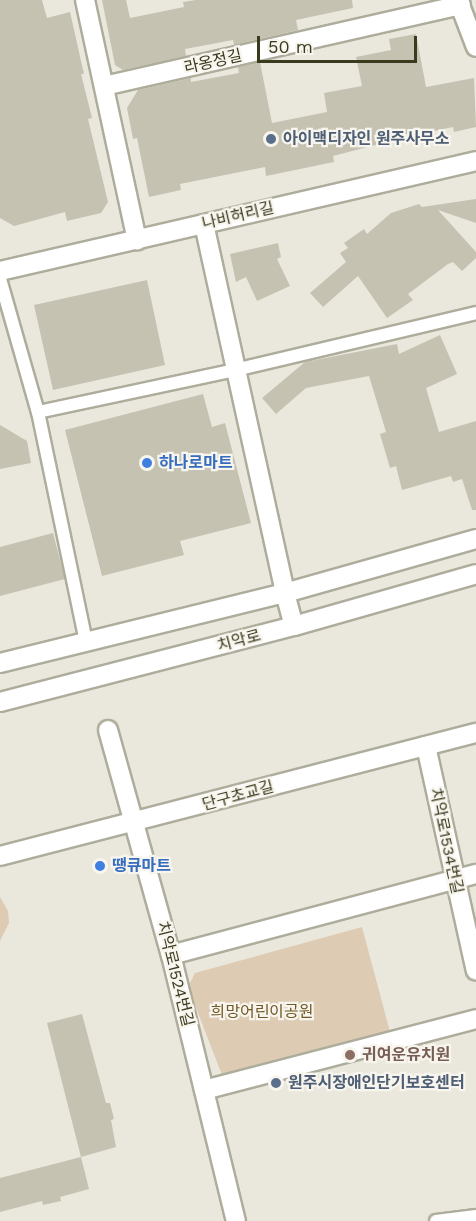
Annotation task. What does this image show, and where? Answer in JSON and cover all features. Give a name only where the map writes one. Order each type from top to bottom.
[{"type":"street","points":[[85,0],[137,240]]},
{"type":"street","name":"라옹정길","points":[[104,86],[459,2],[476,47]]},
{"type":"street","name":"나비허리길","points":[[0,271],[476,161]]},
{"type":"street","points":[[204,224],[294,627]]},
{"type":"street","points":[[0,663],[285,593],[476,539]]},
{"type":"street","name":"치악로","points":[[0,702],[294,627],[476,574]]},
{"type":"street","name":"치악로1524번길","points":[[108,730],[171,955],[236,1221]]},
{"type":"street","name":"단구초교길","points":[[0,856],[476,733]]},
{"type":"street","name":"치악로1534번길","points":[[426,746],[476,971]]},
{"type":"street","points":[[171,955],[476,874]]},
{"type":"street","points":[[204,1090],[476,1019]]},
{"type":"lane","points":[[0,279],[38,412],[86,642]]},
{"type":"lane","points":[[38,412],[235,370],[476,313]]},
{"type":"lane","points":[[436,1221],[476,1216]]},
{"type":"green space","points":[[0,897],[8,911],[9,923],[0,941]]},
{"type":"green space","name":"희망어린이공원","points":[[362,927],[390,1032],[229,1080],[222,1075],[188,987],[195,973]]},
{"type":"building","points":[[0,0],[42,0],[47,18],[70,12],[84,74],[81,74],[92,118],[88,119],[108,202],[101,213],[67,221],[65,212],[14,226],[0,218]]},
{"type":"building","points":[[102,0],[126,0],[130,18],[184,7],[183,2],[196,0],[352,0],[353,8],[296,20],[298,30],[234,45],[233,40],[185,49],[186,56],[123,70],[115,65]]},
{"type":"building","points":[[416,34],[426,87],[474,78],[476,127],[454,132],[453,127],[410,136],[333,156],[334,162],[266,176],[265,167],[180,184],[181,190],[149,197],[137,138],[133,139],[127,108],[138,90],[191,78],[191,82],[239,73],[238,67],[260,62],[272,123],[327,112],[324,93],[362,86],[356,57],[391,50],[389,39]]},
{"type":"building","points":[[476,199],[476,223],[438,210],[476,252],[476,258],[462,271],[453,262],[448,264],[408,294],[413,300],[387,318],[358,276],[323,307],[310,293],[346,262],[340,253],[348,248],[344,243],[364,229],[367,234],[391,213],[419,204],[422,207]]},
{"type":"building","points":[[278,243],[281,257],[277,259],[290,286],[257,301],[246,277],[236,282],[230,254]]},
{"type":"building","points":[[147,280],[165,365],[53,390],[34,305]]},
{"type":"building","points":[[440,335],[457,374],[426,388],[439,432],[476,421],[476,510],[472,510],[462,479],[453,482],[451,476],[402,490],[396,466],[390,468],[380,434],[386,432],[369,376],[306,388],[276,414],[262,398],[305,362],[397,344],[399,354]]},
{"type":"building","points":[[203,394],[212,427],[225,423],[251,523],[180,541],[184,555],[102,576],[65,430]]},
{"type":"building","points":[[0,425],[27,441],[31,463],[0,469]]},
{"type":"building","points":[[53,533],[65,579],[0,596],[0,547]]},
{"type":"building","points":[[82,1014],[106,1103],[110,1103],[114,1119],[111,1120],[116,1147],[81,1157],[47,1023]]},
{"type":"building","points":[[81,1157],[89,1189],[60,1197],[61,1201],[43,1205],[42,1201],[0,1212],[0,1178]]},
{"type":"place","name":"아이맥디자인 원주사무소","points":[[271,139]]},
{"type":"place","name":"하나로마트","points":[[147,463]]},
{"type":"place","name":"땡큐마트","points":[[100,866]]},
{"type":"place","name":"귀여운유치원","points":[[350,1055]]},
{"type":"place","name":"원주시장애인단기보호센터","points":[[276,1083]]}]
